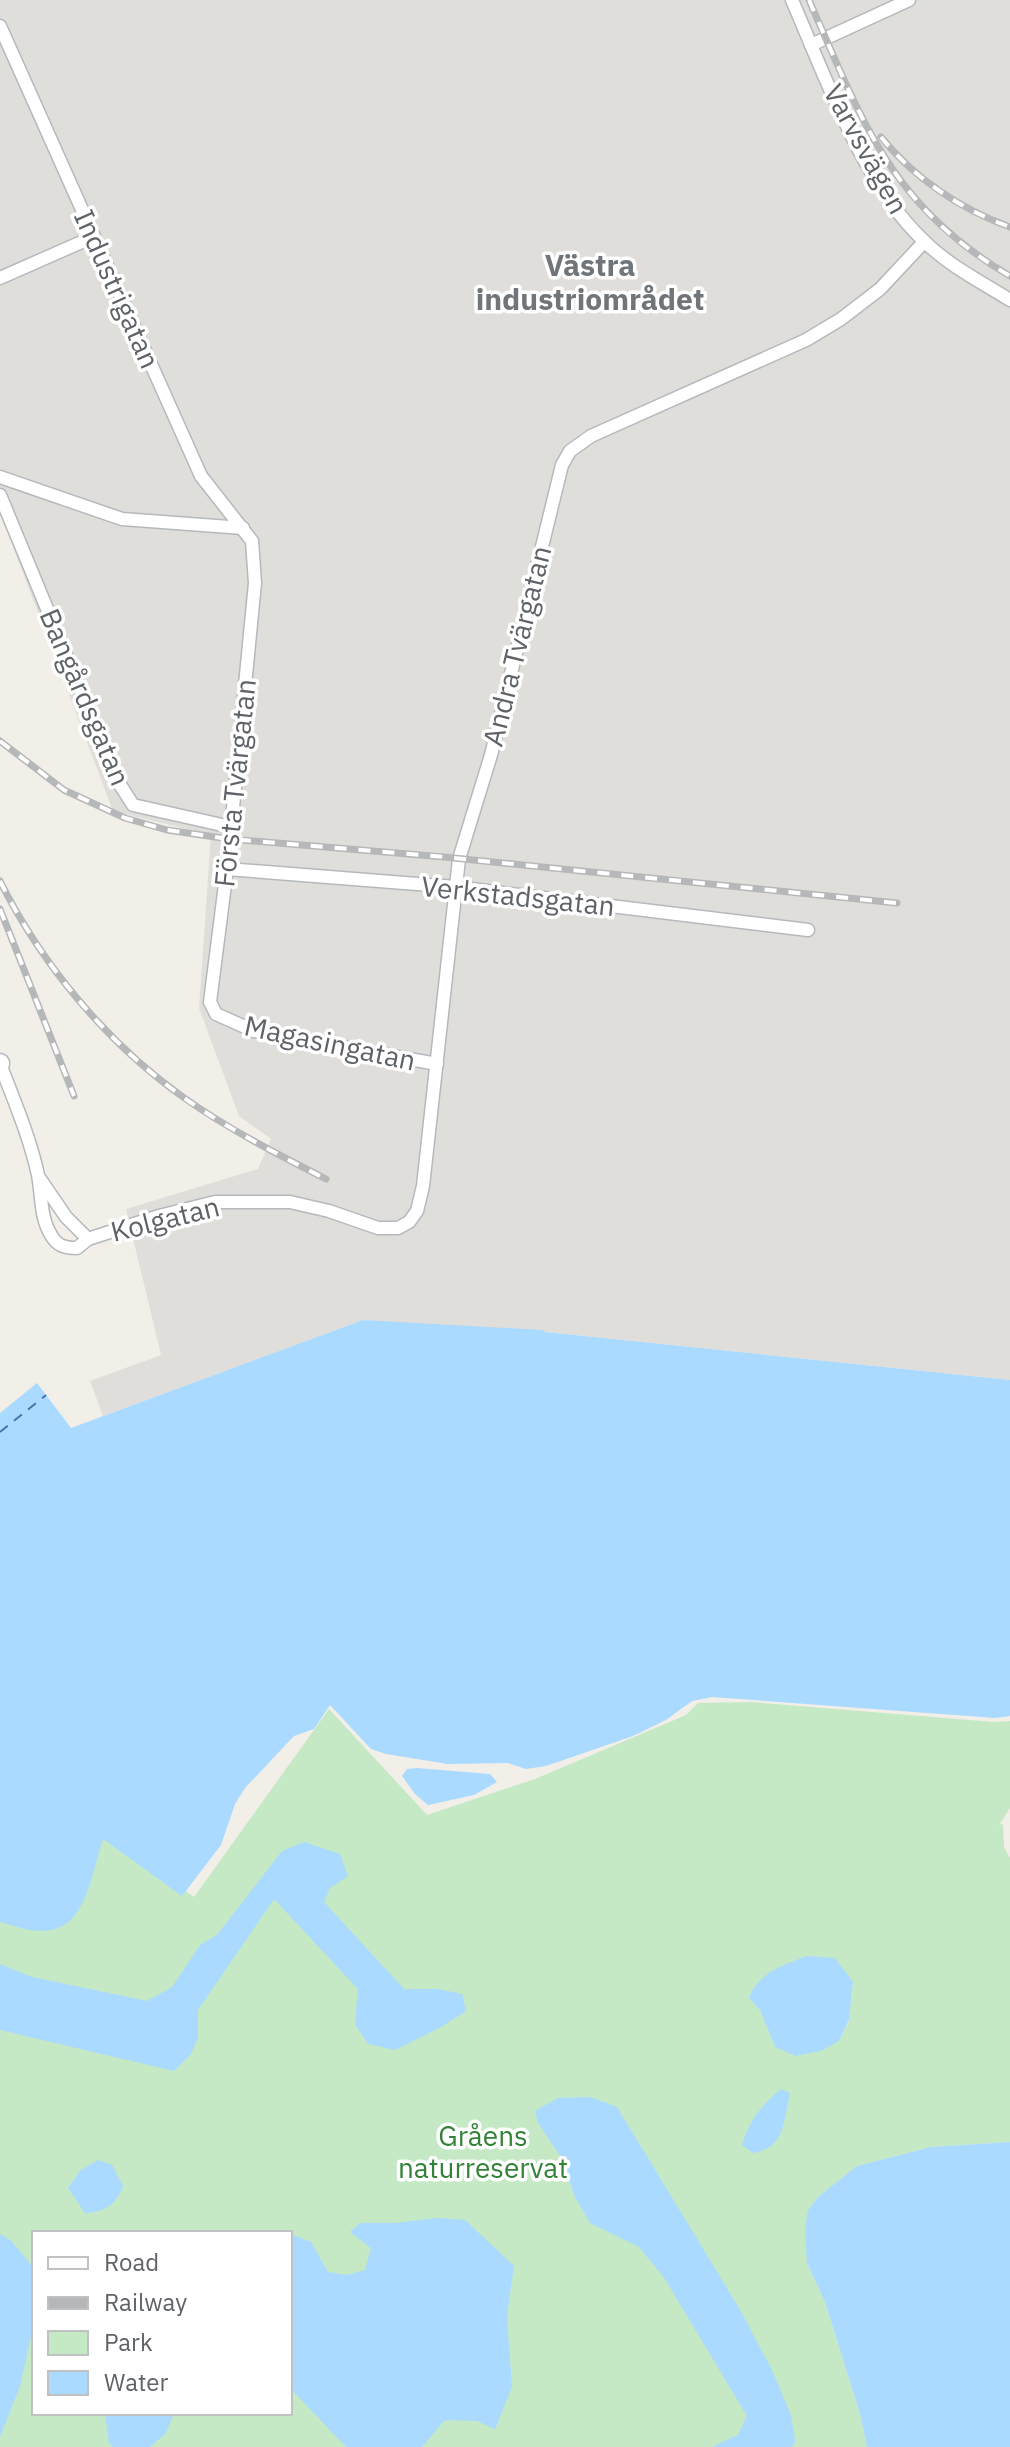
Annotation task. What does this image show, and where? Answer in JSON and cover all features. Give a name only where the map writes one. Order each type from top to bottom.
[{"type":"street","name":"Varvsvägen","points":[[792,0],[862,153],[903,218],[924,242],[1010,300]]},
{"type":"street","points":[[811,45],[909,0]]},
{"type":"street","name":"Industrigatan","points":[[0,26],[201,476],[252,541]]},
{"type":"street","points":[[0,278],[93,237]]},
{"type":"street","name":"Andra Tvärgatan","points":[[382,1229],[398,1228],[409,1222],[419,1205],[455,887],[465,837],[494,744],[557,481],[570,451],[591,436],[806,340],[841,319],[880,289],[924,242]]},
{"type":"street","points":[[0,477],[122,519],[243,528]]},
{"type":"street","name":"Bangårdsgatan","points":[[0,495],[119,783],[133,805],[231,827]]},
{"type":"street","name":"Första Tvärgatan","points":[[224,1019],[216,1014],[210,1002],[227,869],[255,583],[252,541]]},
{"type":"street","name":"Verkstadsgatan","points":[[227,869],[455,887],[808,930]]},
{"type":"street","name":"Magasingatan","points":[[224,1019],[254,1031],[437,1064]]},
{"type":"street","name":"Kolgatan","points":[[0,1064],[38,1176],[41,1205],[52,1238],[57,1243],[77,1248],[88,1239],[215,1202],[290,1202],[382,1229]]},
{"type":"street","name":"Kolgatan","points":[[38,1176],[66,1217],[88,1239]]},
{"type":"shaded area","points":[[0,0],[1010,0],[1010,1380],[545,1332],[363,1320],[103,1416],[90,1381],[161,1355],[126,1209],[258,1169],[271,1139],[239,1116],[199,1008],[211,835],[113,811],[0,512]]},
{"type":"green space","name":"Gråens naturreservat","points":[[751,1702],[1010,1721],[1010,1808],[999,1825],[1003,1824],[1004,1847],[1010,1858],[1010,2142],[931,2147],[857,2166],[820,2195],[808,2210],[807,2263],[825,2302],[860,2414],[867,2447],[0,2447],[0,1913],[98,1833],[194,1897],[329,1709],[427,1815],[535,1779],[686,1715],[698,1703]],"holes":[[[853,1982],[849,2021],[839,2041],[775,2047],[760,2010]]]},
{"type":"water","points":[[363,1320],[543,1330],[1010,1380],[1010,1716],[995,1718],[712,1697],[692,1701],[666,1720],[633,1736],[546,1766],[526,1769],[508,1763],[448,1764],[386,1754],[371,1749],[330,1705],[314,1729],[294,1736],[245,1788],[235,1804],[221,1845],[182,1896],[103,1839],[85,1897],[69,1921],[58,1928],[43,1931],[0,1922],[0,1413],[37,1383],[71,1428]]},
{"type":"water","points":[[407,1769],[490,1774],[497,1782],[474,1795],[428,1805],[402,1776]]},
{"type":"water","points":[[304,1842],[340,1854],[348,1876],[330,1888],[324,1902],[404,1989],[438,1989],[462,1994],[466,2011],[395,2050],[368,2044],[355,2024],[358,1989],[274,1899],[198,2010],[198,2038],[191,2054],[174,2071],[0,2030],[0,1964],[32,1977],[147,2001],[172,1987],[200,1945],[217,1935],[282,1851]]},
{"type":"water","points":[[806,1956],[835,1958],[853,1982],[849,2020],[839,2041],[821,2051],[796,2056],[775,2047],[760,2010],[749,1998],[765,1976]]},
{"type":"water","points":[[781,2089],[790,2093],[781,2132],[772,2145],[753,2153],[742,2145],[749,2127]]},
{"type":"water","points":[[590,2097],[617,2107],[739,2308],[771,2368],[791,2415],[795,2441],[792,2447],[712,2447],[738,2435],[747,2416],[665,2279],[639,2247],[590,2223],[574,2195],[563,2160],[538,2123],[535,2111],[558,2098]]},
{"type":"water","points":[[1010,2142],[1010,2447],[867,2447],[860,2414],[825,2302],[807,2263],[805,2230],[808,2210],[820,2195],[857,2166],[931,2147]]},
{"type":"water","points":[[98,2160],[112,2165],[123,2186],[109,2206],[85,2213],[68,2188],[80,2171]]},
{"type":"water","points":[[437,2218],[465,2220],[514,2266],[507,2316],[512,2387],[495,2429],[477,2421],[445,2420],[422,2447],[346,2447],[292,2390],[292,2235],[311,2242],[328,2272],[347,2275],[365,2270],[371,2248],[350,2232],[360,2223]]},
{"type":"water","points":[[0,2234],[11,2241],[32,2266],[32,2331],[20,2386],[0,2437]]},
{"type":"water","points":[[105,2415],[173,2415],[166,2433],[150,2447],[113,2447],[109,2443]]},
{"type":"ferry route","points":[[0,1432],[46,1395]]},
{"type":"railway","points":[[809,0],[864,122],[908,190],[935,220],[969,249],[1010,276]]},
{"type":"railway","points":[[881,137],[908,166],[939,191],[973,211],[1010,227]]},
{"type":"railway","points":[[0,741],[64,790],[125,818],[167,830],[229,839],[444,857],[897,903]]},
{"type":"railway","points":[[0,881],[56,972],[128,1052],[200,1109],[326,1179]]},
{"type":"railway","points":[[0,909],[74,1096]]},
{"type":"district","name":"Västra industriområdet","points":[[590,283]]}]
